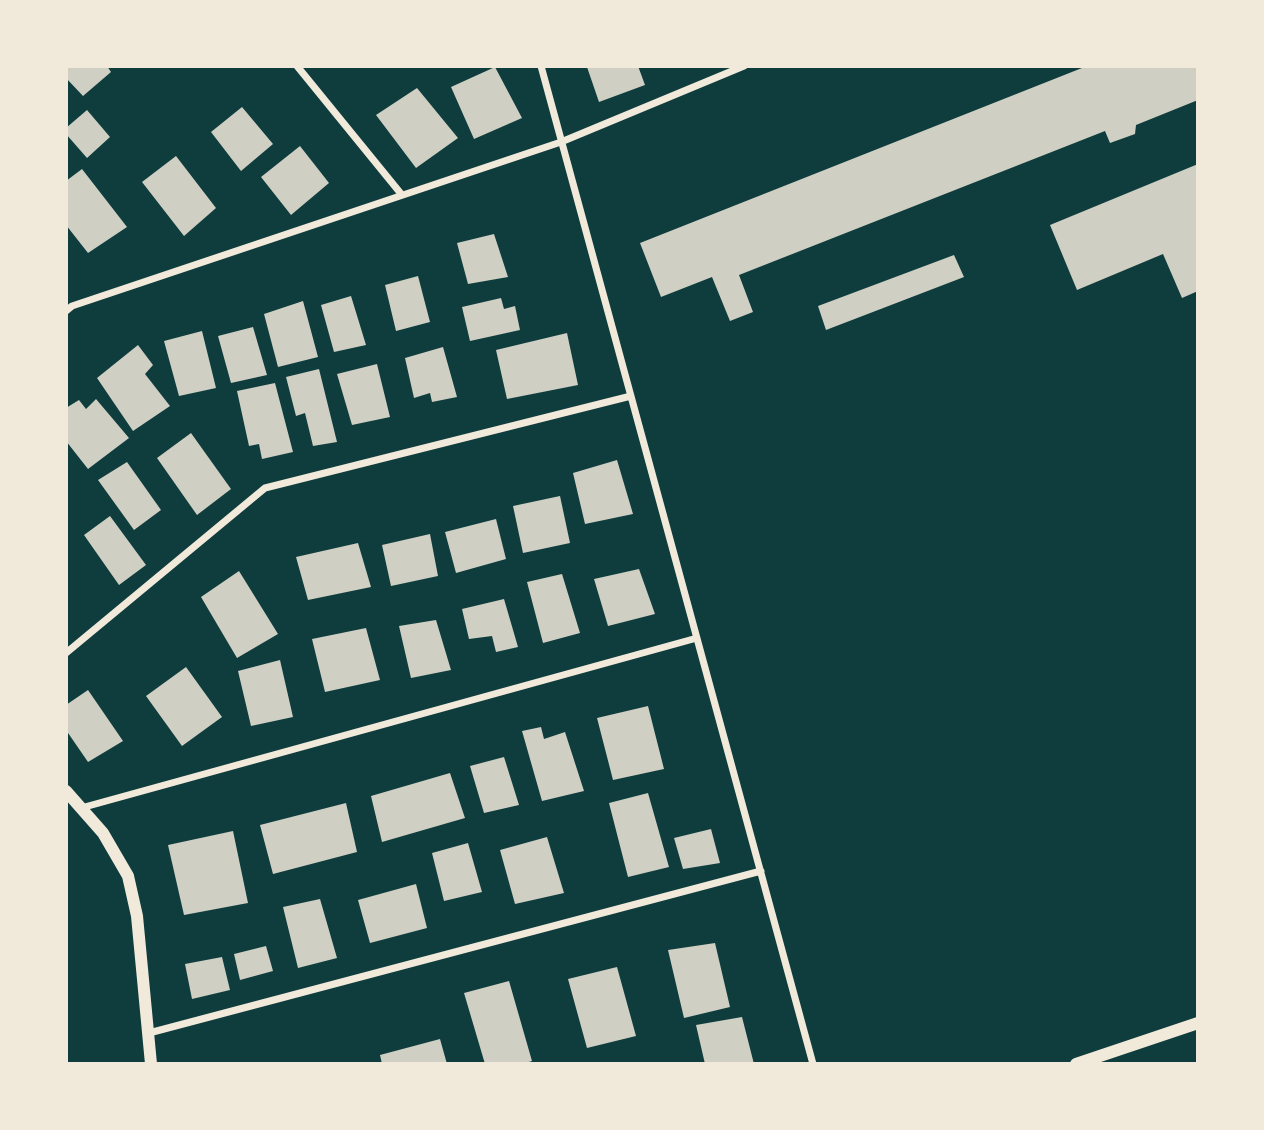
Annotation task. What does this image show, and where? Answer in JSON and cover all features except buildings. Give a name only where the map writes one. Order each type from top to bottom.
[{"type":"street","points":[[297,66],[402,195]]},
{"type":"street","points":[[541,66],[813,1063]]},
{"type":"street","points":[[66,299],[69,309],[561,142],[744,66]]},
{"type":"street","points":[[66,653],[265,488],[631,396]]},
{"type":"street","points":[[81,808],[697,638]]},
{"type":"street","points":[[66,790],[103,834],[128,876],[137,916],[151,1063]]},
{"type":"street","points":[[149,1033],[761,871]]},
{"type":"street","points":[[1076,1063],[1198,1023]]}]
